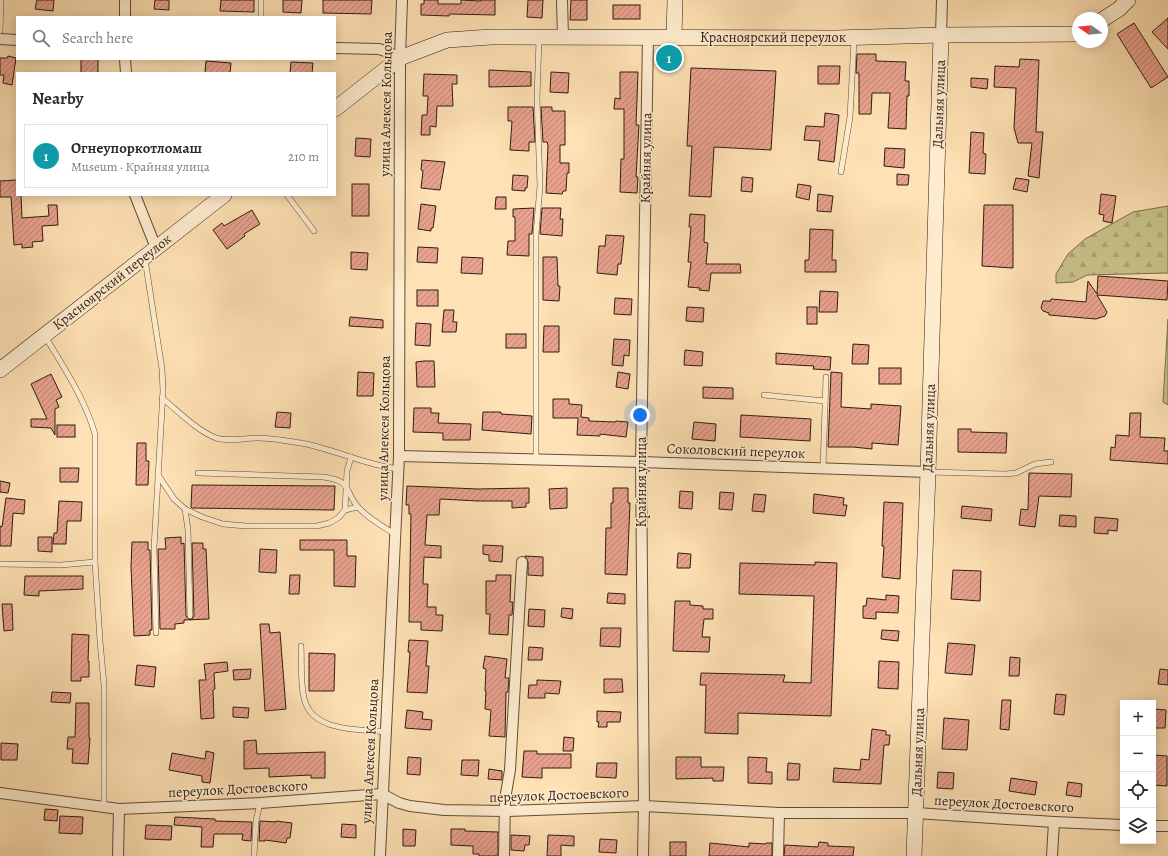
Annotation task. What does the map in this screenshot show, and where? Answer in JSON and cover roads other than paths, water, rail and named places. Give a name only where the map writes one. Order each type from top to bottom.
[{"type":"main road","points":[[674,36],[675,0]]},
{"type":"main road","points":[[1108,16],[1119,9],[1128,0]]},
{"type":"main road","name":"Красноярский переулок","points":[[336,108],[400,58],[447,40],[491,37],[854,37],[1072,34]]},
{"type":"main road","name":"Дальняя улица","points":[[914,856],[928,472],[941,35]]},
{"type":"main road","name":"Красноярский переулок","points":[[0,370],[223,196]]},
{"type":"street","points":[[125,0],[125,16]]},
{"type":"street","name":"улица Алексея Кольцова","points":[[380,856],[399,456],[400,58],[402,0]]},
{"type":"street","points":[[562,0],[563,37]]},
{"type":"street","name":"Дальняя улица","points":[[941,35],[942,0]]},
{"type":"street","name":"Крайняя улица","points":[[643,856],[644,806],[641,462],[648,36]]},
{"type":"street","points":[[0,39],[16,40]]},
{"type":"street","points":[[336,48],[379,49],[400,58]]},
{"type":"street","points":[[125,60],[126,72]]},
{"type":"street","points":[[135,196],[150,253]]},
{"type":"street","name":"Соколовский переулок","points":[[399,456],[641,462],[928,472]]},
{"type":"street","points":[[504,856],[504,811],[510,770],[522,562]]},
{"type":"street","name":"переулок Достоевского","points":[[0,793],[120,809],[260,803],[382,794],[399,803],[422,808],[444,810],[504,811],[644,806],[779,813],[916,813],[1054,822],[1120,824]]},
{"type":"street","points":[[118,856],[120,809]]},
{"type":"street","points":[[778,856],[779,813]]},
{"type":"street","points":[[1052,856],[1054,822]]},
{"type":"street","points":[[1156,826],[1168,826]]},
{"type":"lane","points":[[0,30],[1,0]]},
{"type":"lane","points":[[261,0],[261,16]]},
{"type":"lane","points":[[536,459],[536,234],[540,186],[537,97],[539,37]]},
{"type":"lane","points":[[841,172],[850,117],[854,37]]},
{"type":"lane","points":[[288,196],[314,231]]},
{"type":"lane","points":[[150,253],[162,369],[162,398],[154,548],[156,633]]},
{"type":"lane","points":[[44,336],[70,378],[90,415],[95,434],[95,562],[98,626],[104,685],[104,807]]},
{"type":"lane","points":[[823,468],[826,377]]},
{"type":"lane","points":[[764,395],[825,402]]},
{"type":"lane","points":[[162,398],[195,426],[217,438],[227,440],[265,438],[300,443],[316,446],[378,465],[398,469]]},
{"type":"lane","points":[[345,510],[347,471],[351,457]]},
{"type":"lane","points":[[928,472],[1005,474],[1016,473],[1035,464],[1051,462]]},
{"type":"lane","points":[[198,473],[323,477],[337,480],[346,485],[358,507],[372,520],[395,534]]},
{"type":"lane","points":[[158,475],[174,499],[185,509],[223,524],[258,526],[323,525],[335,520],[345,510],[358,507]]},
{"type":"lane","points":[[185,509],[188,530],[190,616]]},
{"type":"lane","points":[[0,564],[61,565],[95,562]]},
{"type":"lane","points":[[301,646],[302,690],[304,700],[312,714],[317,719],[331,725],[385,732]]},
{"type":"lane","points":[[254,856],[256,821],[260,803]]},
{"type":"place","name":"Огнеупоркотломаш","points":[[669,58]]}]
